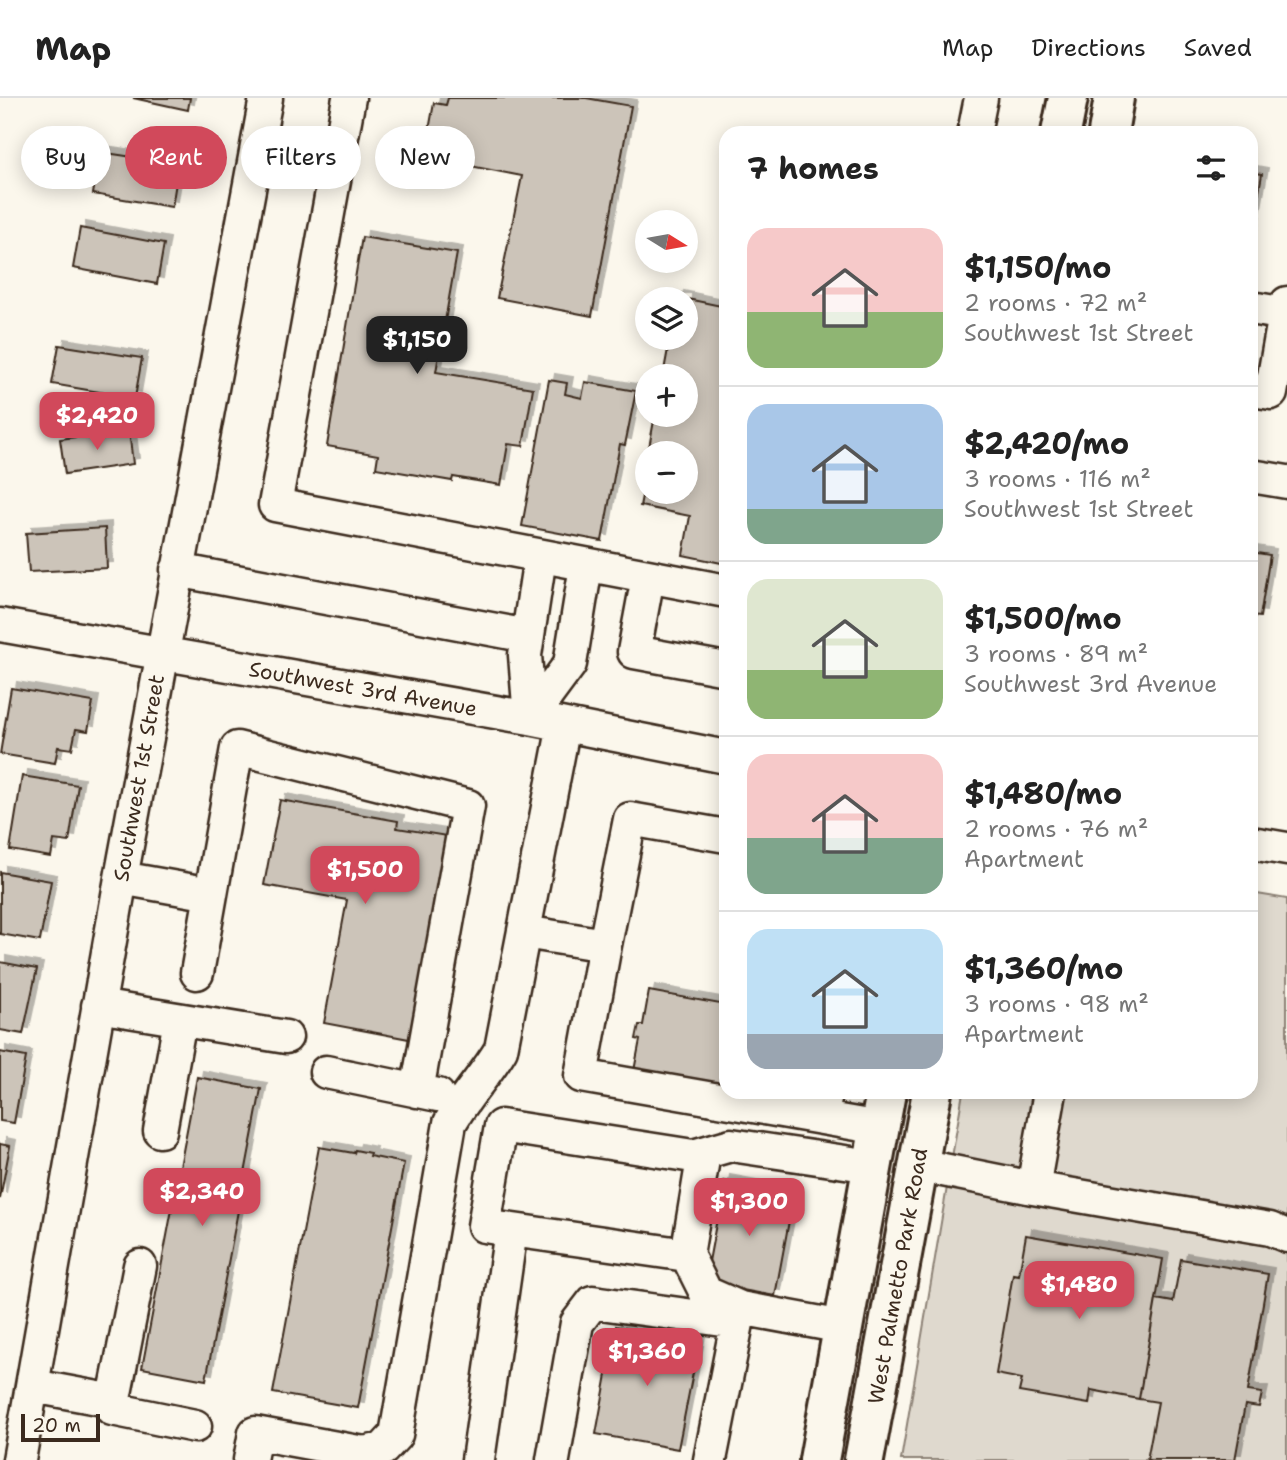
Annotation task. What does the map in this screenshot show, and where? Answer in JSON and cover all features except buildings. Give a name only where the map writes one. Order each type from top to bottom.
[{"type":"main road","points":[[1062,126],[1068,98]]},
{"type":"main road","points":[[1109,126],[1114,98]]},
{"type":"main road","name":"West Palmetto Park Road","points":[[864,1460],[931,1099]]},
{"type":"main road","name":"West Palmetto Park Road","points":[[819,1460],[883,1110]]},
{"type":"street","name":"Southwest 1st Street","points":[[19,1460],[121,878],[266,98]]},
{"type":"street","points":[[349,98],[275,506],[719,591]]},
{"type":"street","points":[[975,126],[981,98]]},
{"type":"street","points":[[1258,308],[1286,309],[1271,393],[1258,391]]},
{"type":"street","points":[[1258,477],[1287,482]]},
{"type":"street","points":[[530,718],[525,655],[540,557]]},
{"type":"street","points":[[530,718],[570,664],[586,566]]},
{"type":"street","points":[[177,570],[528,636]]},
{"type":"street","points":[[648,577],[634,652],[719,668]]},
{"type":"street","name":"Southwest 3rd Avenue","points":[[0,625],[530,718],[719,756]]},
{"type":"street","points":[[250,1460],[255,1433],[364,1453],[383,1449],[396,1435],[450,1123],[463,1100],[486,1075],[501,1049],[564,725]]},
{"type":"street","points":[[197,973],[237,748],[468,806],[417,1091]]},
{"type":"street","points":[[719,835],[630,819],[581,1076],[719,1092]]},
{"type":"street","points":[[1258,844],[1287,849]]},
{"type":"street","points":[[121,878],[211,894]]},
{"type":"street","points":[[524,932],[605,945]]},
{"type":"street","points":[[98,1006],[286,1037]]},
{"type":"street","points":[[160,1130],[180,1020]]},
{"type":"street","points":[[326,1072],[463,1100]]},
{"type":"street","points":[[774,1099],[883,1110]]},
{"type":"street","points":[[1033,1188],[1049,1099]]},
{"type":"street","points":[[687,1255],[484,1226],[501,1126],[692,1156],[731,1145],[872,1166]]},
{"type":"street","points":[[704,1153],[687,1255],[706,1293],[738,1315]]},
{"type":"street","points":[[919,1165],[1033,1188],[1270,1228],[1287,1236]]},
{"type":"street","points":[[478,1460],[511,1230]]},
{"type":"street","points":[[140,1266],[112,1409],[195,1426]]},
{"type":"street","points":[[553,1460],[578,1324],[593,1302],[843,1327]]},
{"type":"street","points":[[710,1460],[738,1315]]},
{"type":"street","points":[[33,1386],[114,1401]]},
{"type":"shaded area","points":[[1258,894],[1287,899],[1287,1460],[901,1460],[962,1099],[1258,1099]]}]
